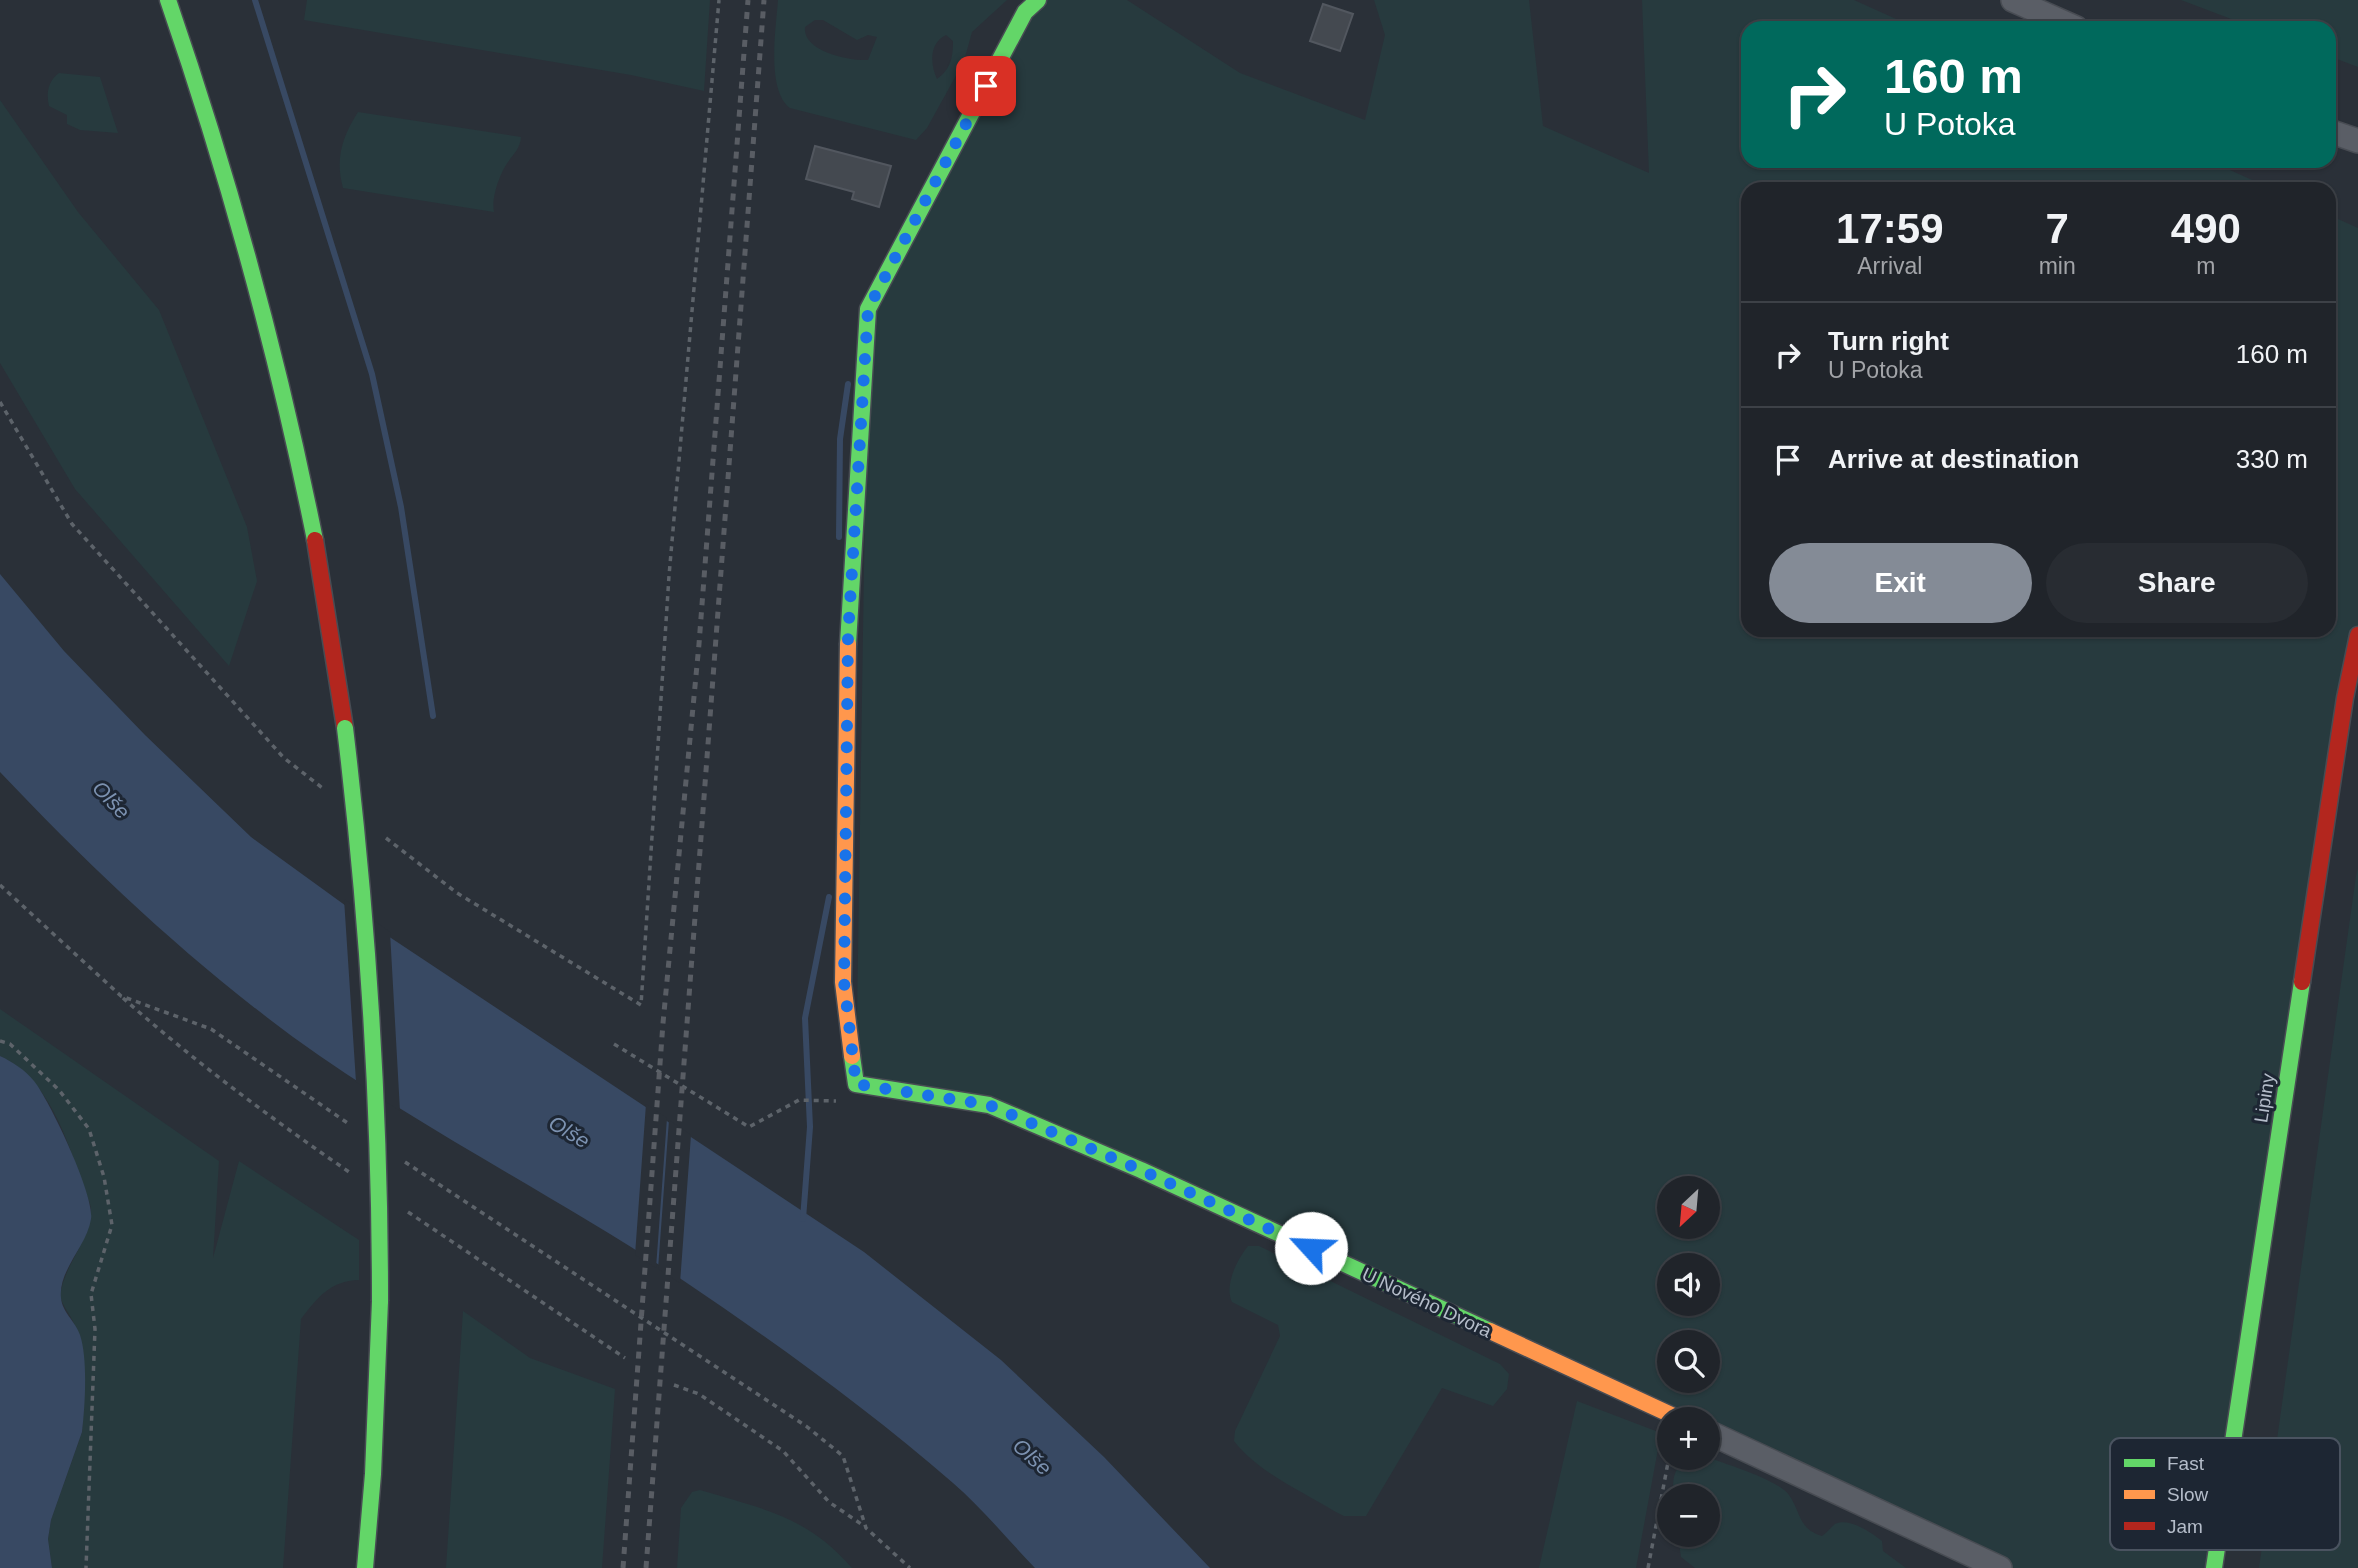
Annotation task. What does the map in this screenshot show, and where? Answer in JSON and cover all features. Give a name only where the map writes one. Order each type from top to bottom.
[{"type":"street","points":[[167,0],[231,194],[286,404],[317,550],[345,728],[366,905],[379,1135],[380,1301],[373,1474],[365,1568]]},
{"type":"street","points":[[856,1084],[844,982],[848,636],[868,309],[1025,12],[1038,0]]},
{"type":"street","points":[[2012,0],[2060,21]]},
{"type":"street","points":[[2336,133],[2358,141]]},
{"type":"street","name":"Lipiny","points":[[2234,1438],[2343,712],[2358,635]]},
{"type":"street","name":"U Nového Dvora","points":[[856,1084],[989,1105],[1141,1170],[1657,1408]]},
{"type":"street","points":[[1720,1438],[2000,1568]]},
{"type":"street","name":"Lipiny","points":[[2214,1568],[2217,1550]]},
{"type":"path","points":[[381,834],[457,893],[641,1005],[669,576],[719,0]]},
{"type":"path","points":[[0,402],[72,524],[284,758],[327,792]]},
{"type":"path","points":[[0,886],[121,996],[211,1029],[358,1129]]},
{"type":"path","points":[[0,1041],[10,1044],[59,1090],[89,1129],[104,1177],[112,1226],[91,1294],[94,1354],[86,1568]]},
{"type":"path","points":[[614,1044],[749,1127],[799,1100],[834,1103],[856,1084]]},
{"type":"path","points":[[402,1159],[806,1426],[843,1456],[866,1528]]},
{"type":"path","points":[[674,1385],[699,1395],[783,1451],[829,1502],[866,1528],[909,1568]]},
{"type":"path","points":[[1648,1568],[1667,1470]]},
{"type":"green space","points":[[307,0],[710,0],[704,91],[631,75],[304,20]]},
{"type":"green space","points":[[778,0],[1007,0],[972,32],[964,61],[927,128],[916,140],[790,108],[783,99],[775,73]],"holes":[[[815,20],[823,20],[857,40],[868,35],[877,37],[868,60],[850,59],[828,53],[811,42],[805,27]],[[946,35],[953,41],[952,57],[948,67],[937,79],[932,54],[936,43]]]},
{"type":"green space","points":[[1038,0],[1127,0],[1240,73],[1365,120],[1385,35],[1374,0],[1529,0],[1543,126],[1649,173],[1642,0],[1854,0],[1900,21],[1741,21],[1741,168],[2226,168],[2256,182],[1741,182],[1741,637],[2336,637],[2336,218],[2358,228],[2358,635],[2234,1438],[2110,1438],[2110,1550],[2217,1550],[2214,1568],[2000,1568],[1720,1438],[1720,1407],[1657,1409],[989,1105],[856,1084],[868,309]]},
{"type":"green space","points":[[2181,0],[2358,0],[2358,67],[2336,59],[2336,21],[2236,21]]},
{"type":"green space","points":[[59,73],[100,77],[118,133],[80,130],[67,124],[67,115],[49,106],[49,88]]},
{"type":"green space","points":[[0,100],[78,212],[159,310],[247,527],[257,581],[229,666],[75,489],[0,363]]},
{"type":"green space","points":[[358,112],[521,137],[518,148],[499,179],[494,212],[343,188],[340,158],[348,130]]},
{"type":"green space","points":[[2358,868],[2358,1568],[2259,1568],[2262,1550],[2340,1550],[2340,1438],[2277,1438]]},
{"type":"green space","points":[[0,1009],[219,1161],[213,1258],[239,1161],[359,1240],[359,1280],[332,1287],[319,1297],[301,1319],[283,1568],[52,1568],[48,1539],[51,1520],[82,1432],[84,1405],[79,1339],[60,1296],[66,1274],[86,1233],[91,1207],[70,1148],[43,1094],[31,1079],[0,1056]]},
{"type":"green space","points":[[1248,1246],[1259,1246],[1500,1364],[1509,1374],[1507,1389],[1493,1406],[1442,1388],[1366,1516],[1344,1516],[1334,1511],[1268,1472],[1234,1441],[1235,1431],[1280,1336],[1278,1325],[1232,1302],[1231,1281],[1236,1265]]},
{"type":"green space","points":[[463,1311],[530,1358],[615,1389],[602,1568],[446,1568]]},
{"type":"green space","points":[[1577,1401],[1657,1431],[1657,1455],[1636,1568],[1539,1568]]},
{"type":"green space","points":[[1720,1462],[1763,1478],[1789,1495],[1804,1524],[1814,1533],[1822,1536],[1835,1524],[1853,1524],[1882,1541],[1883,1551],[1906,1568],[1695,1568],[1681,1557],[1680,1547],[1720,1547],[1720,1484],[1673,1484],[1676,1472],[1720,1470]]},
{"type":"green space","points":[[700,1490],[764,1509],[801,1525],[835,1550],[852,1568],[677,1568],[681,1508],[692,1492]]},
{"type":"water","name":"Olše","points":[[0,574],[64,651],[145,735],[251,837],[382,932],[864,1252],[1001,1360],[1104,1457],[1210,1568],[1035,1568],[985,1513],[953,1483],[855,1403],[787,1353],[636,1250],[340,1070],[215,976],[104,877],[0,772]]},
{"type":"water","points":[[0,1056],[27,1073],[41,1092],[70,1149],[90,1207],[88,1229],[61,1288],[62,1303],[78,1330],[83,1345],[85,1396],[82,1432],[51,1520],[48,1539],[52,1568],[0,1568]]},
{"type":"pier","points":[[344,899],[390,932],[400,1111],[356,1082]]},
{"type":"pier","points":[[646,1104],[667,1118],[656,1268],[635,1255]]},
{"type":"pier","points":[[669,1120],[691,1135],[680,1283],[658,1269]]},
{"type":"building","points":[[1323,4],[1353,14],[1340,51],[1310,41]]},
{"type":"building","points":[[815,146],[891,166],[879,207],[852,199],[854,192],[806,179]]},
{"type":"waterway","points":[[255,0],[372,374],[401,507],[433,716]]},
{"type":"waterway","points":[[839,537],[840,439],[848,384]]},
{"type":"waterway","points":[[803,1219],[810,1127],[805,1018],[829,897]]},
{"type":"railway","points":[[623,1568],[663,1023],[699,644],[748,0]]},
{"type":"railway","points":[[646,1568],[764,0]]},
{"type":"traffic: fast","points":[[168,0],[232,200],[285,403],[315,540]]},
{"type":"traffic: fast","points":[[848,644],[868,309],[1025,12],[1038,0]]},
{"type":"traffic: fast","points":[[345,728],[371,1014],[378,1157],[380,1301]]},
{"type":"traffic: fast","points":[[2234,1438],[2302,982]]},
{"type":"traffic: fast","points":[[852,1056],[856,1084],[989,1105],[1141,1170],[1490,1331]]},
{"type":"traffic: fast","points":[[365,1568],[373,1474],[380,1301]]},
{"type":"traffic: fast","points":[[2214,1568],[2217,1550]]},
{"type":"traffic: slow","points":[[848,644],[843,982],[852,1056]]},
{"type":"traffic: slow","points":[[1490,1331],[1657,1408]]},
{"type":"traffic: jam","points":[[315,540],[345,728]]},
{"type":"traffic: jam","points":[[2302,982],[2345,698],[2358,635]]},
{"type":"route","points":[[986,86],[868,309],[848,636],[844,982],[856,1084],[989,1105],[1141,1170],[1311,1248]]}]
